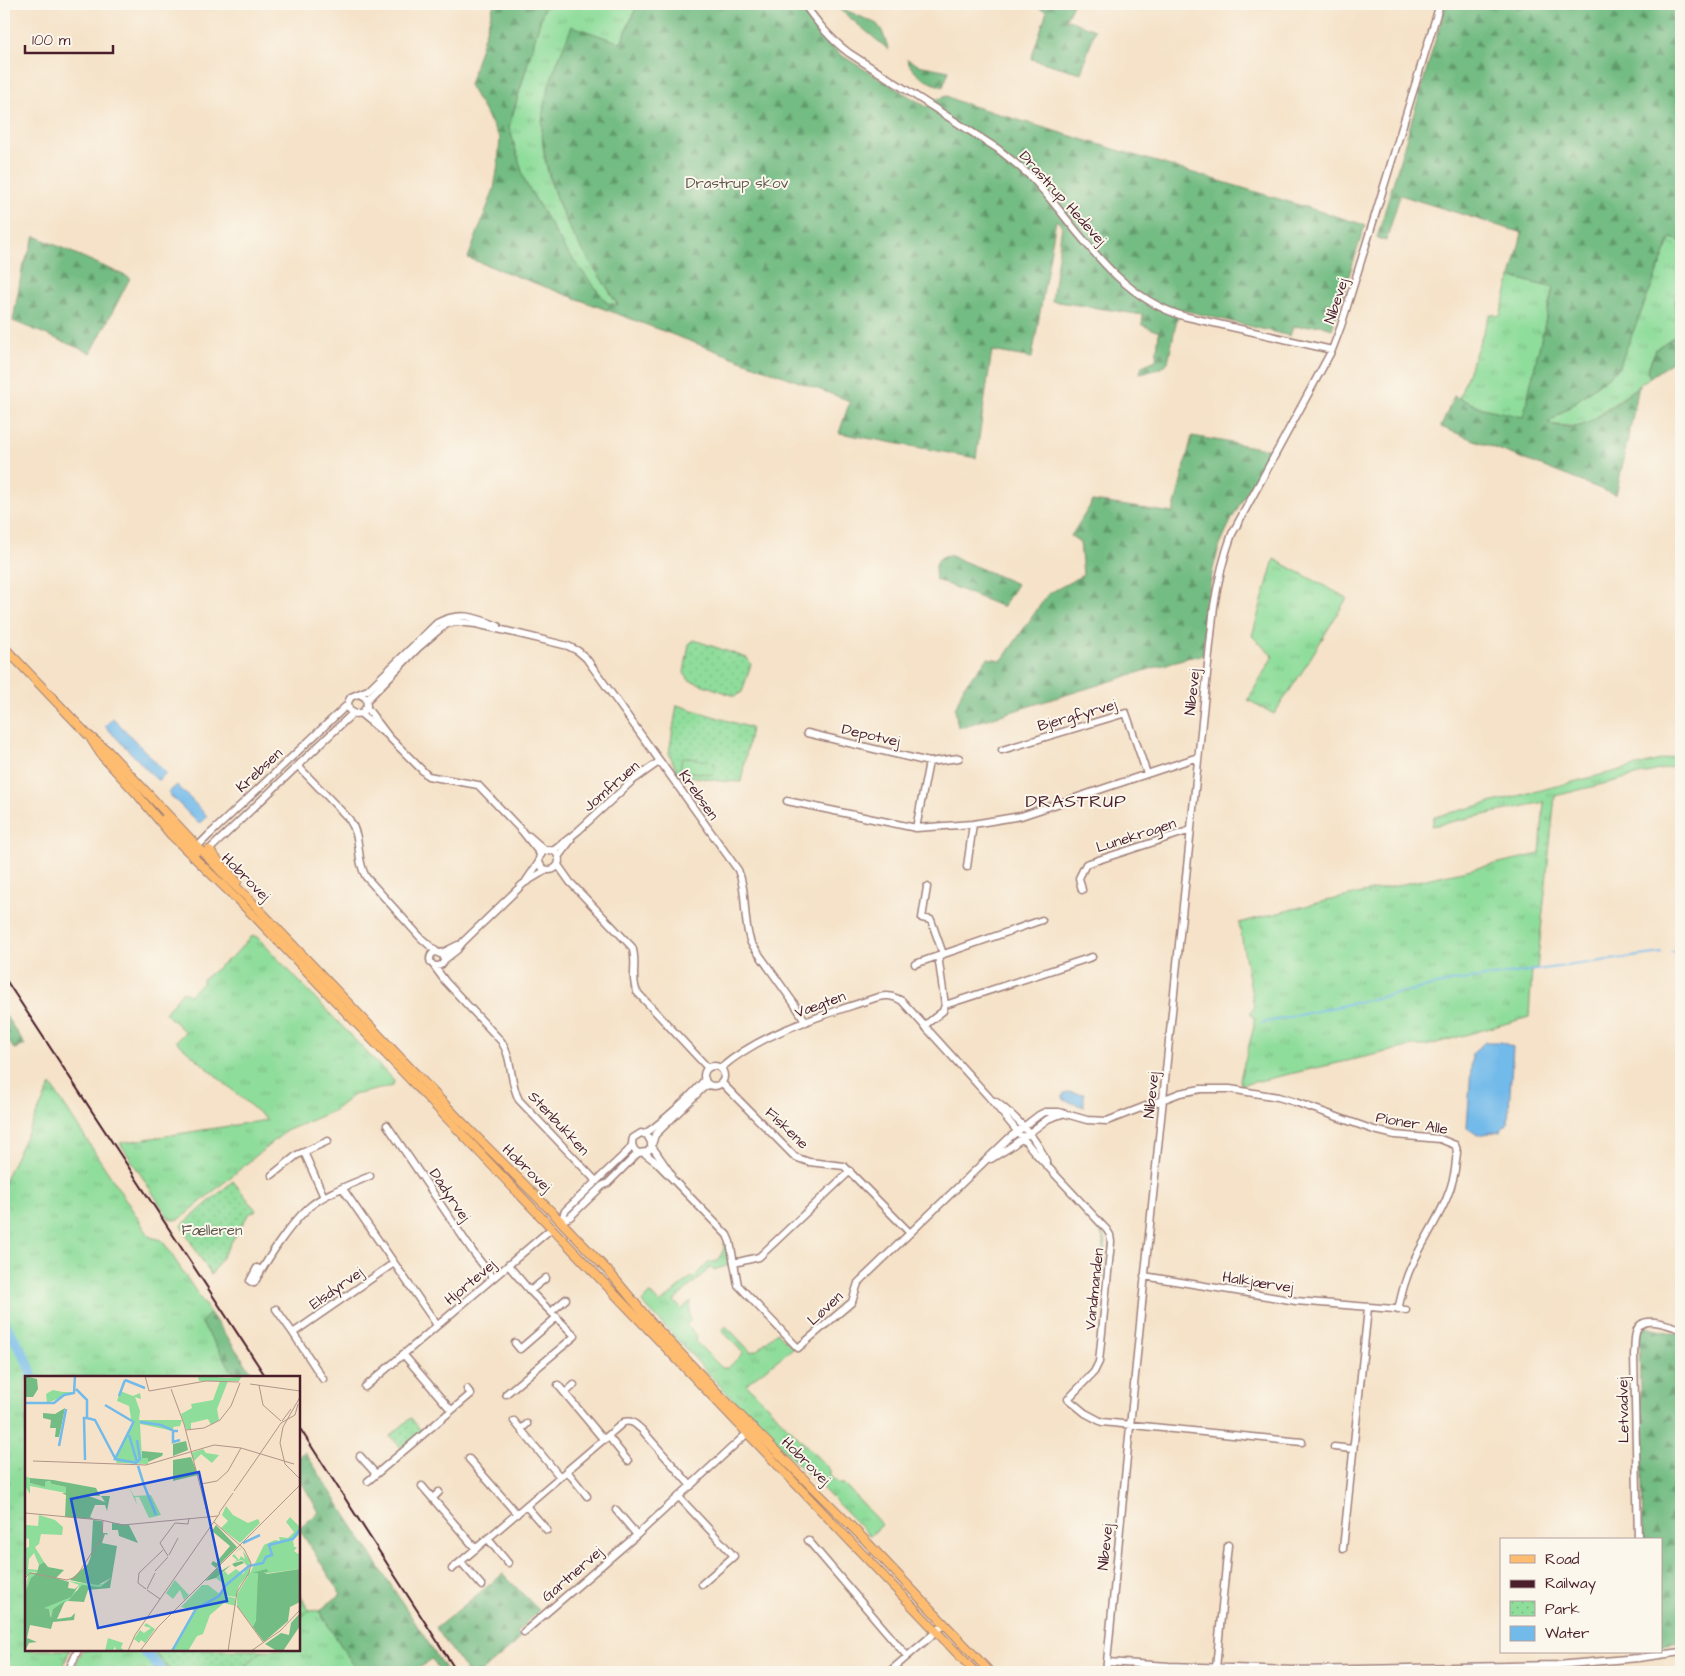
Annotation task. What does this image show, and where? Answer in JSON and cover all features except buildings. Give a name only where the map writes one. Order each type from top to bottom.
[{"type":"main road","name":"Hobrovej","points":[[4,647],[87,734],[108,750],[251,913],[975,1672]]},
{"type":"main road","name":"Hobrovej","points":[[87,734],[102,756],[171,835],[196,852],[207,852],[458,1118],[561,1221],[610,1273],[650,1322],[990,1672]]},
{"type":"main road","points":[[552,1228],[561,1221]]},
{"type":"street","name":"Drastrup Hedevej","points":[[804,4],[822,28],[842,48],[998,149],[1020,166],[1112,272],[1143,297],[1171,312],[1332,350]]},
{"type":"street","name":"Nibevej","points":[[1106,1672],[1144,1276],[1214,606],[1224,558],[1232,534],[1332,350],[1349,303],[1440,4]]},
{"type":"street","name":"Krebsen","points":[[359,694],[368,690],[436,623],[447,618],[456,615],[467,616],[490,622],[515,633]]},
{"type":"street","name":"Krebsen","points":[[367,700],[418,648],[447,624],[460,621],[568,646],[578,651],[586,658],[738,870],[744,888],[748,934],[751,943],[806,1022]]},
{"type":"street","points":[[389,737],[367,708],[367,700],[364,696],[359,694],[351,697],[348,705],[349,710],[353,713],[361,714],[389,737],[428,776],[478,785],[545,855],[558,857],[552,868]]},
{"type":"street","name":"Krebsen","points":[[196,852],[348,705]]},
{"type":"street","points":[[361,714],[367,708]]},
{"type":"street","name":"Krebsen","points":[[207,852],[353,713]]},
{"type":"street","name":"Bjergfyrvej","points":[[1002,750],[1126,713],[1147,774]]},
{"type":"street","name":"Depotvej","points":[[807,733],[929,762],[959,758]]},
{"type":"street","points":[[787,801],[916,828],[973,824],[1022,816],[1198,757]]},
{"type":"street","name":"Jomfruen","points":[[438,959],[457,950],[523,884],[545,855],[578,831],[632,781],[660,761]]},
{"type":"street","points":[[916,828],[929,762]]},
{"type":"street","name":"Stenbukken","points":[[298,766],[349,819],[358,835],[362,871],[366,877],[438,959],[445,981],[502,1040],[506,1048],[514,1090],[519,1100],[596,1181]]},
{"type":"street","points":[[967,867],[973,824]]},
{"type":"street","name":"Lunekrogen","points":[[1082,890],[1079,878],[1086,864],[1191,830]]},
{"type":"street","name":"Jomfruen","points":[[558,857],[578,831]]},
{"type":"street","points":[[545,855],[542,867],[552,868],[570,882],[632,947],[634,954],[634,983],[637,992],[708,1068]]},
{"type":"street","name":"Jomfruen","points":[[523,884],[552,868]]},
{"type":"street","points":[[924,1026],[944,1011],[945,1005],[941,955],[931,920],[922,918],[927,887]]},
{"type":"street","points":[[915,964],[1042,920]]},
{"type":"street","points":[[945,1005],[1092,957]]},
{"type":"street","name":"Vægten","points":[[721,1068],[748,1048],[767,1038],[875,998],[894,996],[902,1001],[924,1026]]},
{"type":"street","name":"Vandmanden","points":[[924,1026],[988,1096],[1007,1110],[1047,1164],[1110,1235],[1111,1242],[1099,1362],[1094,1372],[1068,1399],[1085,1414],[1102,1422],[1130,1425]]},
{"type":"street","points":[[561,1221],[570,1217],[602,1186],[608,1183],[641,1153],[649,1150],[655,1134],[704,1087],[716,1086],[722,1083],[724,1074],[721,1068],[713,1066],[708,1068],[705,1073],[705,1079],[710,1085]]},
{"type":"street","points":[[561,1221],[565,1211],[628,1151],[635,1136],[651,1130],[705,1079]]},
{"type":"street","name":"Fiskene","points":[[722,1083],[795,1157],[809,1162],[844,1166],[910,1233]]},
{"type":"street","name":"Pioner Alle","points":[[1163,1099],[1201,1089],[1230,1089],[1254,1092],[1295,1102],[1374,1130],[1395,1135],[1440,1139],[1455,1144],[1457,1148],[1456,1168],[1446,1201],[1440,1216],[1414,1259],[1404,1284],[1402,1310]]},
{"type":"street","points":[[1066,1113],[1087,1120],[1107,1121],[1163,1099]]},
{"type":"street","name":"Løven","points":[[641,1153],[650,1157],[727,1235],[738,1285],[798,1348],[852,1302],[858,1283],[1020,1129],[1046,1112],[1066,1113]]},
{"type":"street","name":"Løven","points":[[984,1163],[1048,1119],[1066,1113]]},
{"type":"street","name":"Dådyrvej","points":[[387,1126],[473,1252],[493,1278]]},
{"type":"street","points":[[644,1134],[649,1137],[651,1144]]},
{"type":"street","points":[[272,1175],[298,1155],[328,1142]]},
{"type":"street","name":"Løven","points":[[651,1144],[676,1182]]},
{"type":"street","points":[[632,1145],[634,1150],[641,1153]]},
{"type":"street","points":[[304,1152],[324,1197]]},
{"type":"street","points":[[734,1263],[759,1257],[850,1171]]},
{"type":"street","points":[[261,1270],[287,1232],[309,1207],[324,1197],[370,1176]]},
{"type":"street","points":[[343,1189],[438,1325]]},
{"type":"street","name":"Hjortevej","points":[[365,1387],[552,1228]]},
{"type":"street","name":"Elsdyrvej","points":[[293,1333],[394,1263]]},
{"type":"street","points":[[506,1394],[575,1336],[530,1291],[508,1265]]},
{"type":"street","name":"Halkjærvej","points":[[1144,1276],[1296,1301],[1402,1310]]},
{"type":"street","points":[[530,1291],[546,1278]]},
{"type":"street","points":[[551,1312],[566,1299]]},
{"type":"street","points":[[1343,1549],[1368,1308]]},
{"type":"street","points":[[276,1310],[323,1379]]},
{"type":"street","points":[[515,1343],[520,1349],[557,1317]]},
{"type":"street","name":"Letvadvej","points":[[1638,1538],[1634,1354],[1636,1332],[1639,1326],[1649,1322],[1681,1328]]},
{"type":"street","points":[[403,1354],[451,1410]]},
{"type":"street","points":[[558,1385],[628,1461]]},
{"type":"street","points":[[565,1393],[574,1385]]},
{"type":"street","points":[[368,1481],[471,1394],[467,1389]]},
{"type":"street","points":[[514,1421],[560,1477]]},
{"type":"street","points":[[452,1569],[624,1422],[629,1421],[642,1430],[692,1486]]},
{"type":"street","points":[[521,1429],[527,1424]]},
{"type":"street","points":[[1130,1425],[1302,1442]]},
{"type":"street","name":"Gartnervej","points":[[524,1632],[692,1486],[754,1427]]},
{"type":"street","points":[[1334,1446],[1353,1449]]},
{"type":"street","points":[[360,1456],[376,1474]]},
{"type":"street","points":[[469,1459],[478,1464],[517,1514]]},
{"type":"street","points":[[567,1471],[587,1496]]},
{"type":"street","points":[[422,1486],[476,1549]]},
{"type":"street","points":[[433,1498],[440,1492]]},
{"type":"street","points":[[679,1497],[734,1556],[702,1584]]},
{"type":"street","points":[[526,1506],[547,1530]]},
{"type":"street","points":[[616,1510],[637,1534]]},
{"type":"street","points":[[488,1539],[508,1563]]},
{"type":"street","points":[[808,1540],[884,1634],[907,1656]]},
{"type":"street","points":[[1216,1668],[1228,1545]]},
{"type":"street","points":[[461,1562],[482,1586]]},
{"type":"street","points":[[889,1672],[945,1624]]},
{"type":"street","points":[[68,1672],[78,1651]]},
{"type":"street","points":[[1662,1653],[1681,1652]]},
{"type":"street","points":[[1107,1662],[1293,1671],[1525,1669],[1652,1654]]},
{"type":"street","points":[[1143,1665],[1145,1672]]},
{"type":"green space","name":"Drastrup skov","points":[[494,4],[545,4],[509,127],[525,182],[565,249],[607,303],[618,305],[580,247],[561,209],[550,177],[543,144],[542,128],[545,102],[555,69],[572,26],[621,43],[637,6],[632,4],[799,4],[827,43],[841,55],[927,107],[931,101],[947,96],[959,102],[1365,225],[1332,329],[1320,325],[1293,327],[1290,336],[1179,309],[1168,362],[1158,369],[1140,373],[1142,366],[1156,360],[1159,332],[1142,325],[1143,315],[1052,301],[1062,225],[1056,220],[1032,358],[992,351],[976,458],[839,433],[850,401],[468,258],[494,189],[498,165],[500,138],[469,85]]},
{"type":"green space","points":[[545,4],[637,5],[621,43],[572,27],[551,81],[543,114],[543,146],[546,162],[561,210],[575,238],[618,306],[607,303],[565,249],[525,182],[509,127]]},
{"type":"green space","points":[[1030,4],[1073,4],[1066,19],[1095,30],[1081,73],[1031,59],[1047,11]]},
{"type":"green space","points":[[1446,4],[1681,4],[1681,241],[1671,238],[1618,369],[1548,423],[1568,427],[1586,424],[1639,386],[1616,495],[1441,427],[1454,396],[1482,408],[1523,417],[1553,288],[1511,277],[1522,233],[1400,195],[1386,241],[1377,238]]},
{"type":"green space","points":[[841,8],[877,24],[882,31],[889,50],[839,9]]},
{"type":"green space","points":[[907,59],[918,65],[949,71],[943,87],[917,74],[909,65]]},
{"type":"green space","points":[[35,236],[130,278],[91,353],[13,321],[22,270]]},
{"type":"green space","points":[[1671,238],[1681,241],[1681,277],[1678,289],[1679,333],[1656,349],[1647,371],[1650,377],[1590,422],[1578,427],[1547,424],[1618,369]]},
{"type":"green space","points":[[1511,277],[1553,288],[1523,418],[1482,408],[1459,398],[1490,314],[1500,316]]},
{"type":"green space","points":[[1681,277],[1681,356],[1650,377],[1647,371],[1656,349],[1679,333],[1675,304]]},
{"type":"green space","points":[[1192,436],[1272,450],[1236,510],[1220,546],[1209,592],[1203,655],[1186,658],[958,728],[955,709],[964,686],[988,658],[1002,660],[1048,594],[1083,575],[1080,542],[1071,536],[1093,501],[1173,513]]},
{"type":"green space","points":[[949,555],[1017,584],[1003,607],[936,580],[936,563],[944,556]]},
{"type":"green space","points":[[1274,559],[1347,598],[1274,714],[1248,700],[1273,656],[1252,636]]},
{"type":"green space","points":[[694,640],[747,658],[751,664],[742,692],[735,696],[689,680],[684,673],[689,644]]},
{"type":"green space","points":[[677,705],[751,728],[741,782],[719,781],[678,774],[669,753]]},
{"type":"green space","points":[[1676,756],[1675,766],[1555,796],[1537,969],[1532,970],[1529,1017],[1426,1046],[1413,1046],[1241,1085],[1240,1079],[1254,1026],[1254,1018],[1250,1013],[1254,1007],[1239,923],[1317,903],[1540,854],[1544,802],[1432,826],[1434,817]]},
{"type":"green space","points":[[682,757],[715,762],[713,775],[680,770]]},
{"type":"green space","points":[[255,936],[394,1081],[393,1086],[353,1095],[333,1111],[286,1131],[180,1219],[174,1220],[169,1218],[120,1143],[267,1120],[176,1041],[185,1032],[165,1013],[183,991],[189,995],[203,982],[202,980],[234,955],[251,937]]},
{"type":"green space","points":[[4,1013],[25,1045],[14,1049],[4,1034]]},
{"type":"green space","points":[[51,1085],[150,1237],[162,1240],[210,1313],[201,1322],[235,1376],[25,1376],[25,1651],[70,1651],[61,1672],[4,1672],[4,1181]]},
{"type":"green space","name":"Fælleren","points":[[233,1181],[256,1210],[248,1215],[211,1275],[181,1226]]},
{"type":"green space","points":[[1082,1210],[1099,1226],[1105,1243],[1102,1285],[1099,1289],[1099,1282],[1096,1282],[1101,1280],[1103,1239],[1101,1233],[1080,1211]]},
{"type":"green space","points":[[727,1242],[729,1265],[714,1270],[711,1267],[674,1301],[682,1309],[691,1301],[689,1318],[691,1320],[686,1325],[697,1336],[696,1342],[722,1368],[728,1368],[743,1353],[722,1330],[726,1326],[751,1352],[757,1350],[777,1332],[793,1348],[746,1384],[830,1470],[830,1476],[839,1484],[844,1484],[882,1525],[870,1536],[722,1388],[642,1302],[650,1293],[660,1304],[690,1278],[693,1278],[708,1263],[718,1261],[724,1249],[724,1243]]},
{"type":"green space","points":[[210,1313],[254,1376],[235,1376],[201,1322]]},
{"type":"green space","points":[[1645,1327],[1681,1335],[1681,1642],[1662,1645],[1662,1538],[1643,1538],[1639,1337]]},
{"type":"green space","points":[[411,1418],[422,1432],[402,1449],[390,1436]]},
{"type":"green space","points":[[305,1452],[447,1672],[440,1672],[432,1659],[413,1672],[358,1672],[319,1611],[341,1594],[300,1531],[300,1528],[319,1512],[300,1480],[300,1455]]},
{"type":"green space","points":[[503,1574],[539,1610],[517,1632],[520,1639],[482,1672],[467,1672],[436,1628]]},
{"type":"green space","points":[[300,1595],[309,1610],[300,1618]]},
{"type":"green space","points":[[309,1610],[319,1611],[358,1672],[237,1672],[262,1651],[300,1651],[300,1618]]},
{"type":"green space","points":[[82,1651],[153,1651],[172,1672],[73,1672]]},
{"type":"green space","points":[[153,1651],[262,1651],[237,1672],[172,1672]]},
{"type":"water","points":[[113,718],[166,773],[158,781],[105,726]]},
{"type":"water","points":[[177,785],[207,816],[199,824],[168,793]]},
{"type":"water","points":[[1485,1042],[1501,1042],[1513,1047],[1508,1123],[1500,1131],[1478,1135],[1467,1128],[1472,1054]]},
{"type":"water","points":[[1064,1093],[1084,1094],[1084,1107],[1064,1100]]},
{"type":"waterway","points":[[1671,952],[1681,951]]},
{"type":"waterway","points":[[1262,1023],[1455,981],[1662,953]]},
{"type":"waterway","points":[[4,1322],[24,1356],[32,1376]]},
{"type":"waterway","points":[[144,1651],[163,1672]]},
{"type":"railway","points":[[4,977],[265,1376]]},
{"type":"railway","points":[[300,1429],[457,1672]]},
{"type":"district","name":"DRASTRUP","points":[[1076,801]]}]
